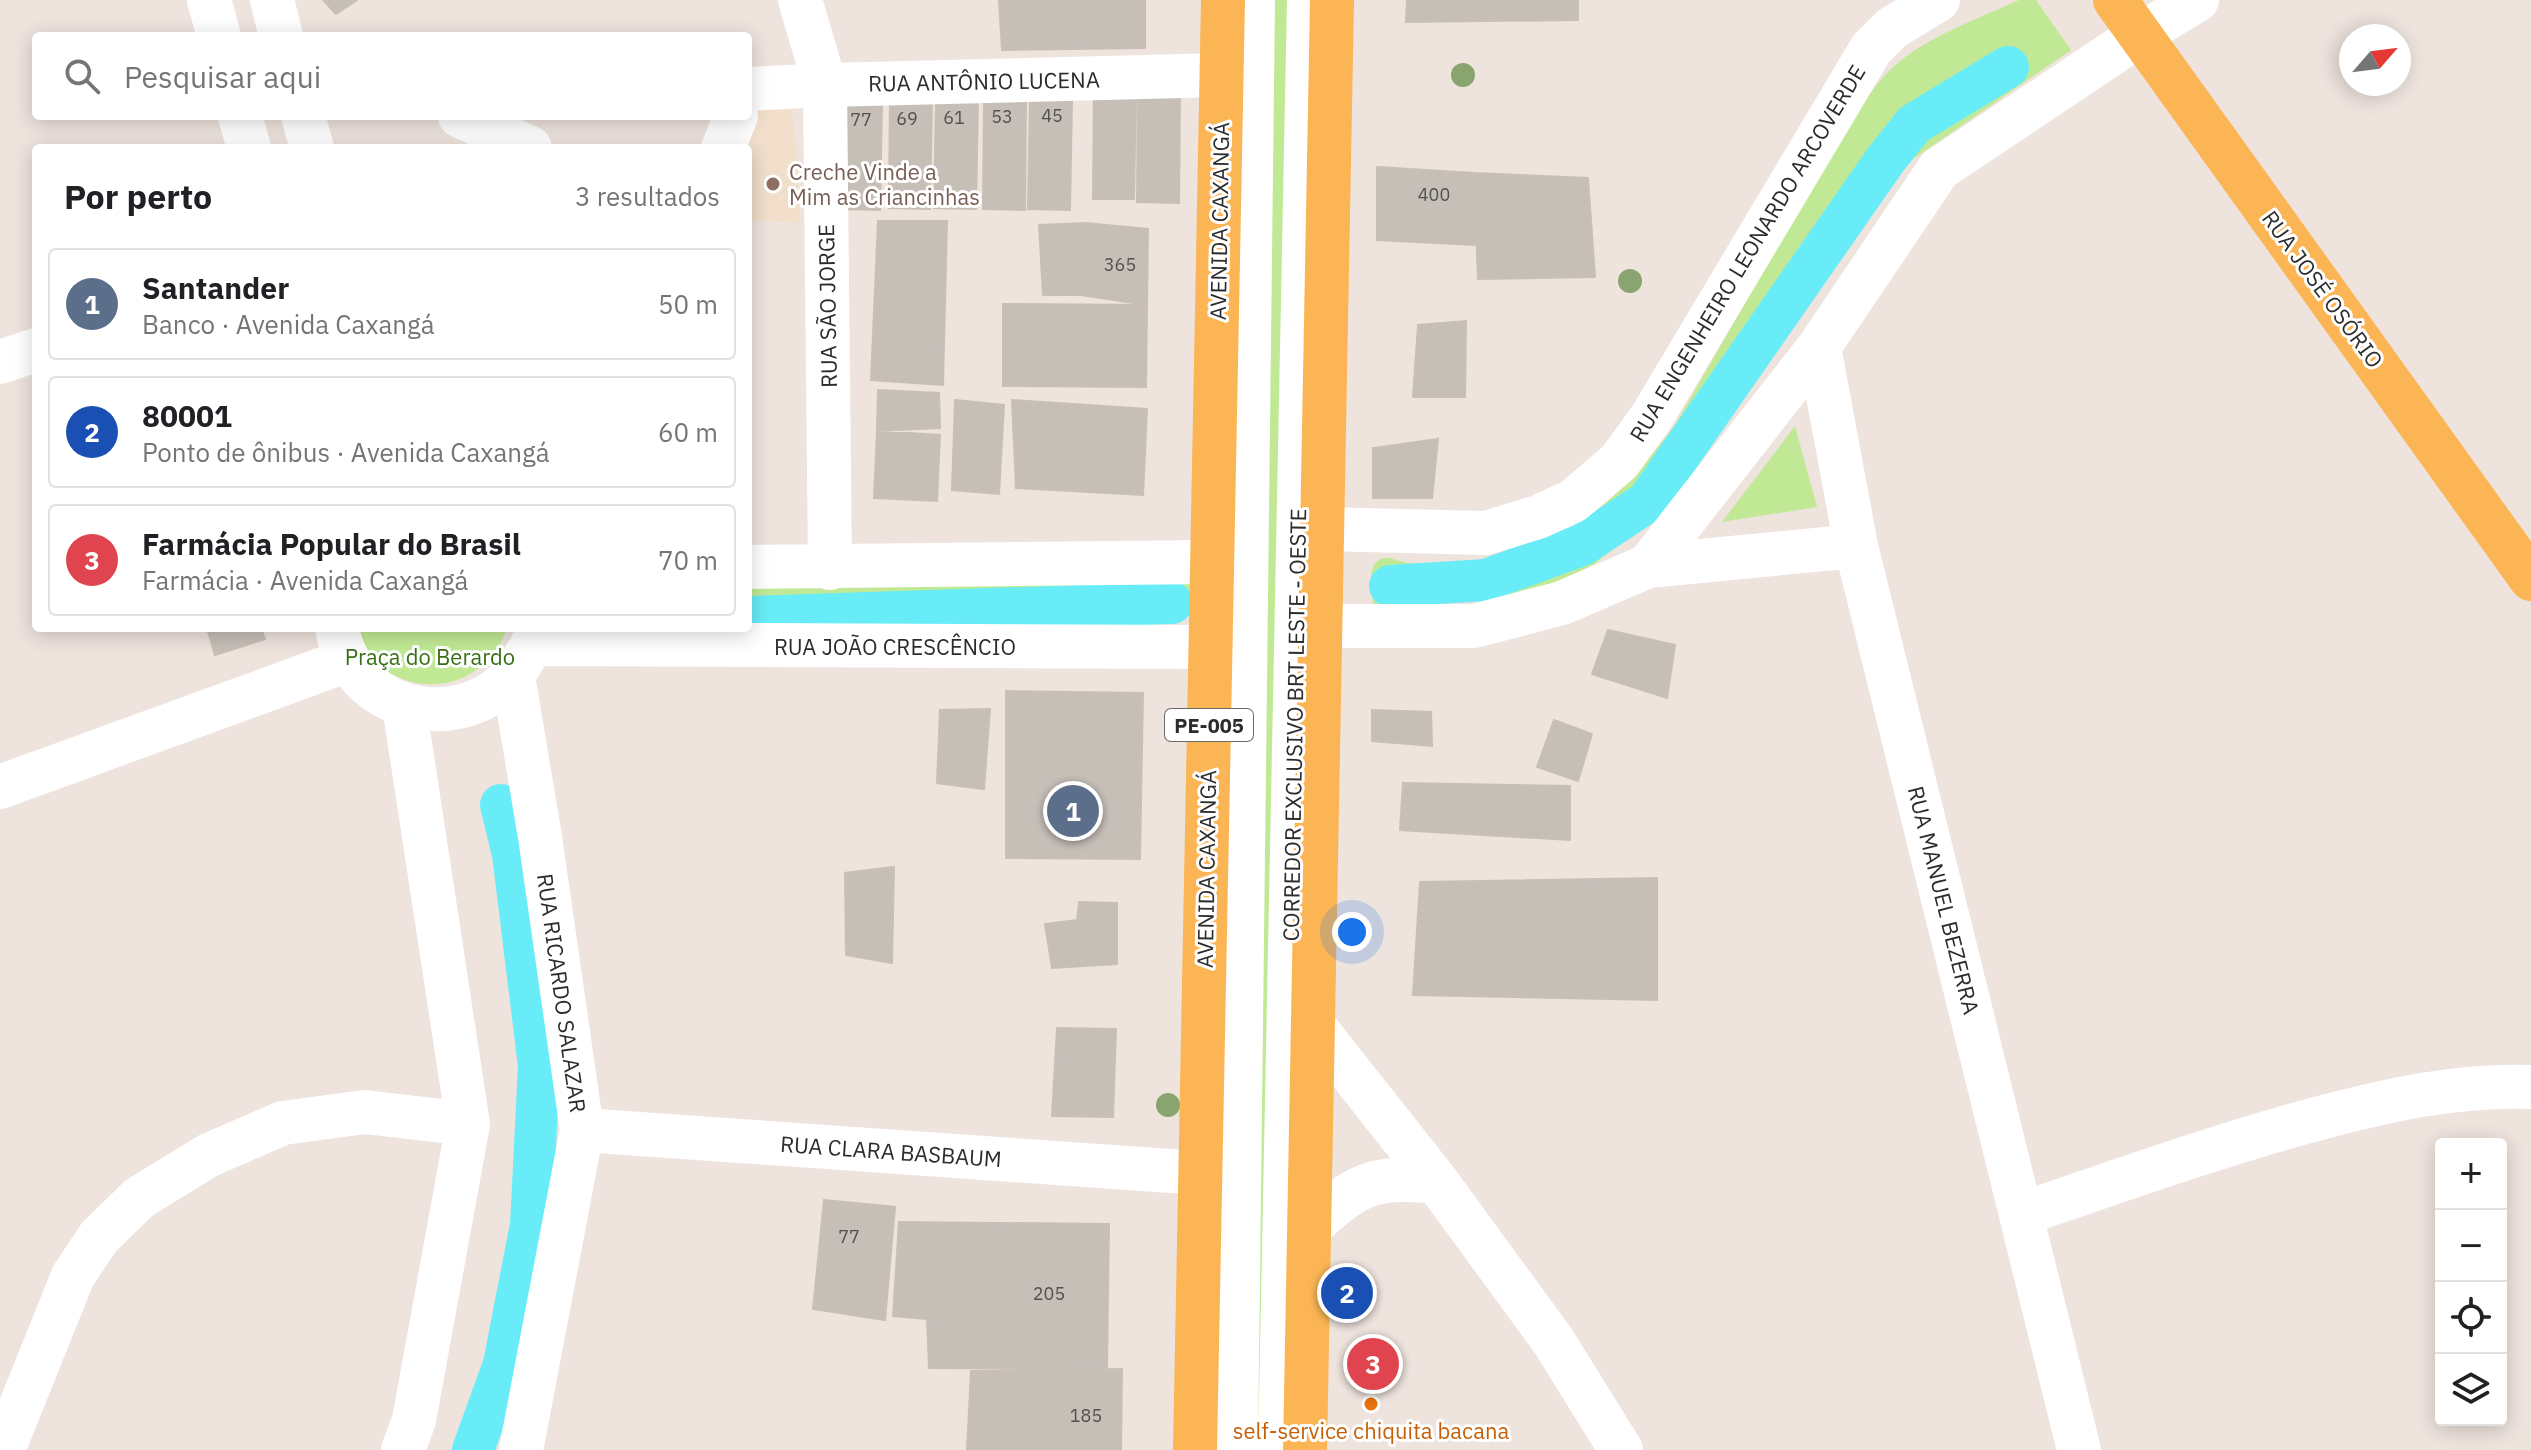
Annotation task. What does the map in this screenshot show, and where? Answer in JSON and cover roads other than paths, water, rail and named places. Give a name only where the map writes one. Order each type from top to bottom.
[{"type":"main road","name":"AVENIDA CAXANGÁ","points":[[1195,1450],[1223,0]]},
{"type":"main road","points":[[1305,1450],[1332,0]]},
{"type":"main road","name":"RUA JOSÉ OSÓRIO","points":[[2115,0],[2531,579]]},
{"type":"street","points":[[209,0],[218,32]]},
{"type":"street","points":[[272,0],[280,32]]},
{"type":"street","name":"RUA SÃO JORGE","points":[[800,0],[825,85],[830,568]]},
{"type":"street","points":[[1236,1450],[1253,0]]},
{"type":"street","name":"CORREDOR EXCLUSIVO BRT LESTE - OESTE","points":[[1280,1450],[1309,0]]},
{"type":"street","name":"RUA ENGENHEIRO LEONARDO ARCOVERDE","points":[[1322,529],[1486,533],[1538,517],[1573,501],[1619,462],[1651,418],[1871,49],[1892,28],[1938,0]]},
{"type":"street","points":[[1648,566],[1819,347],[1939,169],[2197,0]]},
{"type":"street","name":"RUA ANTÔNIO LUCENA","points":[[752,89],[1222,75]]},
{"type":"street","points":[[241,120],[248,144]]},
{"type":"street","points":[[304,120],[311,144]]},
{"type":"street","points":[[469,120],[521,144]]},
{"type":"street","points":[[725,144],[734,120]]},
{"type":"street","name":"RUA MANUEL BEZERRA","points":[[1819,347],[1856,546],[2079,1450]]},
{"type":"street","points":[[0,362],[32,351]]},
{"type":"street","points":[[1321,626],[1474,626],[1562,603],[1648,566],[1856,546]]},
{"type":"street","points":[[752,567],[1212,562]]},
{"type":"street","points":[[0,787],[343,644],[363,679],[382,695],[404,705],[433,711],[463,708],[490,695],[526,649]]},
{"type":"street","name":"RUA JOÃO CRESCÊNCIO","points":[[526,649],[1211,647]]},
{"type":"street","name":"RUA RICARDO SALAZAR","points":[[525,1449],[582,1130],[540,837],[526,649]]},
{"type":"street","points":[[403,1450],[414,1420],[468,1124],[404,705]]},
{"type":"street","points":[[1313,1025],[1437,1182],[1554,1342],[1621,1450]]},
{"type":"street","points":[[2022,1214],[2250,1136],[2396,1098],[2504,1086],[2531,1087]]},
{"type":"street","points":[[3,1450],[73,1276],[99,1237],[139,1198],[209,1155],[283,1123],[365,1112],[468,1124]]},
{"type":"street","name":"RUA CLARA BASBAUM","points":[[582,1130],[1200,1173]]},
{"type":"street","points":[[1309,1228],[1340,1200],[1374,1181],[1409,1179],[1437,1182]]},
{"type":"waterway","points":[[1390,586],[1486,580],[1582,545],[1647,502],[1886,159],[1914,124],[2008,67]]},
{"type":"waterway","points":[[752,617],[1172,603]]},
{"type":"waterway","points":[[473,1450],[504,1364],[531,1225],[539,1066],[513,854],[501,805]]},
{"type":"place","name":"Creche Vinde a Mim as Criancinhas","points":[[773,184]]},
{"type":"place","name":"Santander","points":[[1073,811]]},
{"type":"place","name":"80001","points":[[1347,1293]]},
{"type":"place","name":"Farmácia Popular do Brasil","points":[[1373,1364]]},
{"type":"place","name":"self-service chiquita bacana","points":[[1371,1404]]},
{"type":"park label","name":"Praça do Berardo","points":[[430,656]]}]
